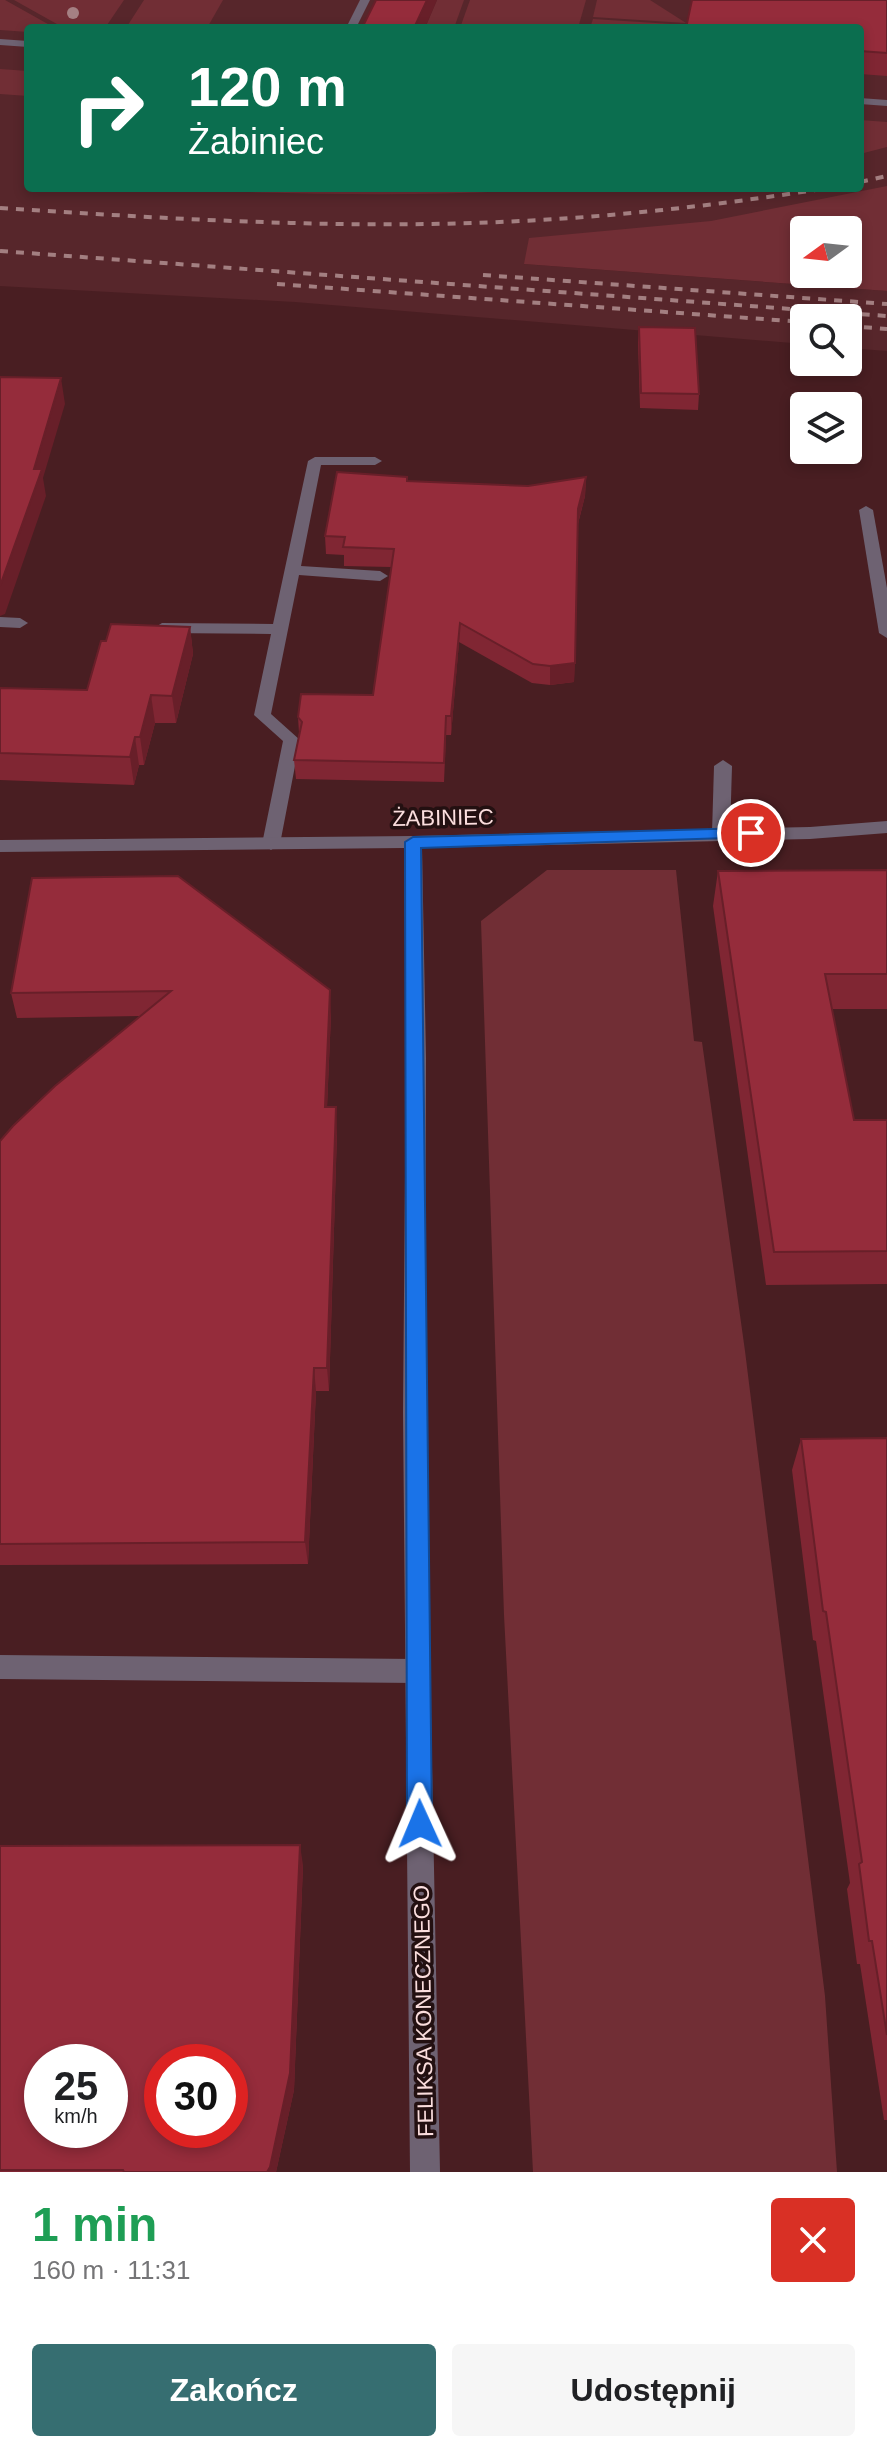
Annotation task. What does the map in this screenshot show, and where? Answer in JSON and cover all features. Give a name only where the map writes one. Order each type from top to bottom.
[{"type":"street","points":[[353,24],[365,0]]},
{"type":"street","points":[[0,42],[24,44]]},
{"type":"street","points":[[864,101],[887,103]]},
{"type":"street","points":[[271,844],[292,740],[262,715],[315,461],[375,461]]},
{"type":"street","points":[[866,510],[887,633]]},
{"type":"street","points":[[290,570],[380,576]]},
{"type":"street","points":[[0,622],[20,623]]},
{"type":"street","points":[[151,628],[278,629]]},
{"type":"street","points":[[721,833],[723,766]]},
{"type":"street","name":"ŻABINIEC","points":[[0,846],[413,842],[810,833],[887,827]]},
{"type":"street","name":"FELIKSA KONECZNEGO","points":[[413,842],[417,1671],[425,2172]]},
{"type":"street","points":[[0,1667],[417,1671]]},
{"type":"shaded area","points":[[0,0],[887,0],[887,209],[841,216],[790,216],[790,224],[524,264],[790,284],[790,288],[887,291],[887,351],[862,349],[862,304],[790,304],[790,343],[295,302],[0,286]]},
{"type":"shaded area","points":[[0,0],[48,24],[24,24],[24,32],[0,30]]},
{"type":"shaded area","points":[[14,0],[124,0],[108,24],[57,24]]},
{"type":"shaded area","points":[[144,0],[223,0],[209,24],[129,24]]},
{"type":"shaded area","points":[[437,0],[464,0],[455,24],[427,24]]},
{"type":"shaded area","points":[[470,0],[586,0],[579,24],[461,24]]},
{"type":"shaded area","points":[[597,0],[650,0],[686,23],[593,17]]},
{"type":"shaded area","points":[[593,19],[671,24],[591,24]]},
{"type":"shaded area","points":[[0,69],[24,71],[24,96],[0,94]]},
{"type":"shaded area","points":[[864,120],[887,122],[887,147],[864,153]]},
{"type":"shaded area","points":[[887,186],[887,291],[847,288],[862,288],[862,216],[790,216],[790,284],[524,264],[529,238],[711,221]]},
{"type":"shaded area","points":[[256,192],[468,192],[396,194]]},
{"type":"shaded area","points":[[547,870],[676,870],[694,1041],[702,1042],[745,1351],[825,1996],[837,2172],[533,2172],[504,1615],[481,921]]},
{"type":"building","points":[[376,0],[427,0],[416,24],[364,24]]},
{"type":"building","points":[[692,0],[887,0],[887,53],[864,51],[864,24],[687,24]]},
{"type":"building","points":[[639,327],[695,328],[699,394],[641,393]]},
{"type":"building","points":[[0,377],[61,378],[34,469],[42,469],[0,586]]},
{"type":"building","points":[[337,472],[407,477],[407,481],[528,486],[586,477],[578,509],[575,663],[550,666],[533,664],[460,623],[451,716],[446,716],[444,763],[294,760],[302,722],[298,717],[301,694],[373,695],[394,549],[343,547],[345,537],[325,536]]},
{"type":"building","points":[[111,624],[190,627],[172,696],[151,695],[140,737],[135,737],[130,757],[0,753],[0,688],[87,690],[101,641],[106,641]]},
{"type":"building","points":[[887,870],[887,974],[825,974],[854,1120],[887,1120],[887,1251],[774,1252],[718,871]]},
{"type":"building","points":[[178,876],[330,990],[325,1107],[336,1107],[327,1368],[314,1368],[305,1542],[0,1544],[0,1141],[55,1086],[171,991],[11,993],[32,878]]},
{"type":"building","points":[[887,1438],[887,2035],[872,1941],[869,1941],[859,1864],[862,1862],[826,1612],[823,1611],[801,1439]]},
{"type":"building","points":[[300,1845],[290,2073],[267,2172],[0,2170],[0,1846]]},
{"type":"railway","points":[[864,181],[887,176]]},
{"type":"railway","points":[[0,208],[260,222],[456,223],[637,213],[799,192]]},
{"type":"railway","points":[[0,251],[887,316]]},
{"type":"railway","points":[[483,275],[887,304]]},
{"type":"railway","points":[[277,284],[790,321]]},
{"type":"railway","points":[[862,327],[887,329]]},
{"type":"route","points":[[420,1824],[414,1412],[416,1058],[413,842],[751,833]]}]
